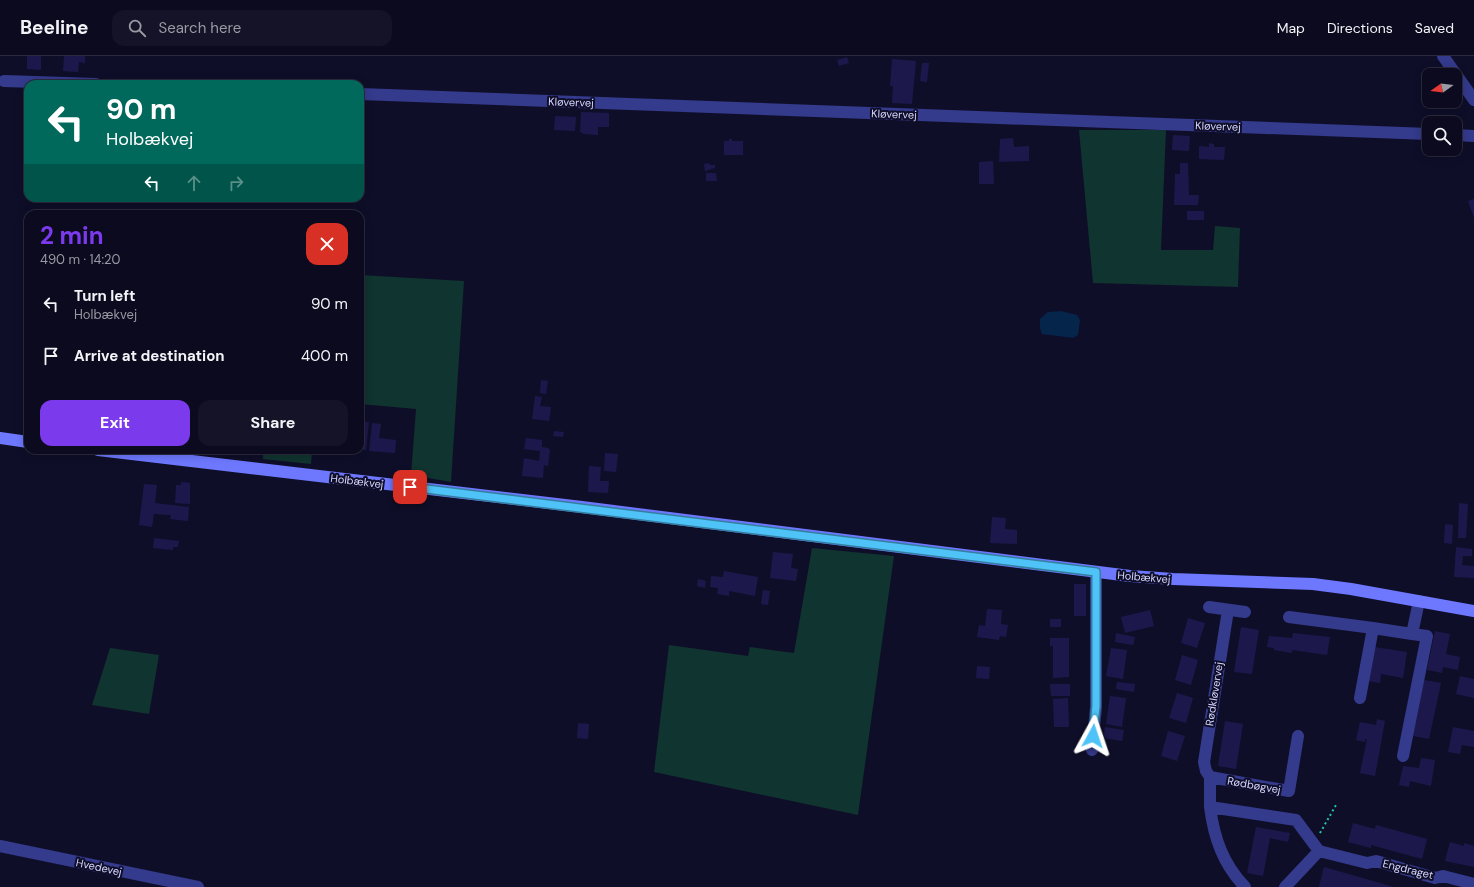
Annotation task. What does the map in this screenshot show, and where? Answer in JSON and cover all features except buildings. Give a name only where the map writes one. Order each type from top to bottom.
[{"type":"street","points":[[1443,56],[1474,100]]},
{"type":"street","points":[[4,80],[24,81]]},
{"type":"street","name":"Kløvervej","points":[[364,94],[1422,134]]},
{"type":"street","points":[[1462,135],[1474,136]]},
{"type":"street","points":[[0,438],[24,441]]},
{"type":"street","name":"Holbækvej","points":[[132,454],[582,507],[1096,572],[1173,579],[1313,584],[1474,611]]},
{"type":"street","points":[[1092,750],[1096,706],[1096,572]]},
{"type":"street","points":[[1412,634],[1419,601]]},
{"type":"street","points":[[1209,607],[1245,612]]},
{"type":"street","name":"Rødkløvervej","points":[[1210,777],[1206,772],[1204,762],[1228,610]]},
{"type":"street","points":[[1288,617],[1428,636],[1403,756]]},
{"type":"street","points":[[1360,698],[1373,628]]},
{"type":"street","name":"Rødbøgvej","points":[[1210,777],[1289,791],[1298,736]]},
{"type":"street","points":[[1210,777],[1210,807],[1213,831],[1222,854],[1234,876],[1245,887]]},
{"type":"street","points":[[1210,807],[1296,820],[1319,851],[1285,887]]},
{"type":"street","name":"Hvedevej","points":[[0,846],[198,887]]},
{"type":"street","name":"Engdraget","points":[[1319,851],[1367,863],[1376,861],[1435,878],[1443,876],[1474,884]]},
{"type":"green space","points":[[1079,130],[1166,130],[1161,250],[1213,250],[1215,226],[1240,228],[1238,287],[1093,283]]},
{"type":"green space","points":[[364,275],[464,281],[451,482],[411,475],[416,409],[364,404]]},
{"type":"green space","points":[[263,454],[312,454],[311,464],[263,459]]},
{"type":"green space","points":[[812,548],[894,556],[858,815],[654,772],[669,645],[748,656],[750,647],[794,653]]},
{"type":"green space","points":[[110,648],[159,655],[149,714],[92,705]]},
{"type":"water","points":[[1061,311],[1077,315],[1080,320],[1078,335],[1073,338],[1042,334],[1040,319],[1048,312]]},
{"type":"route","points":[[410,487],[582,507],[1096,572],[1096,706],[1093,736]]}]
